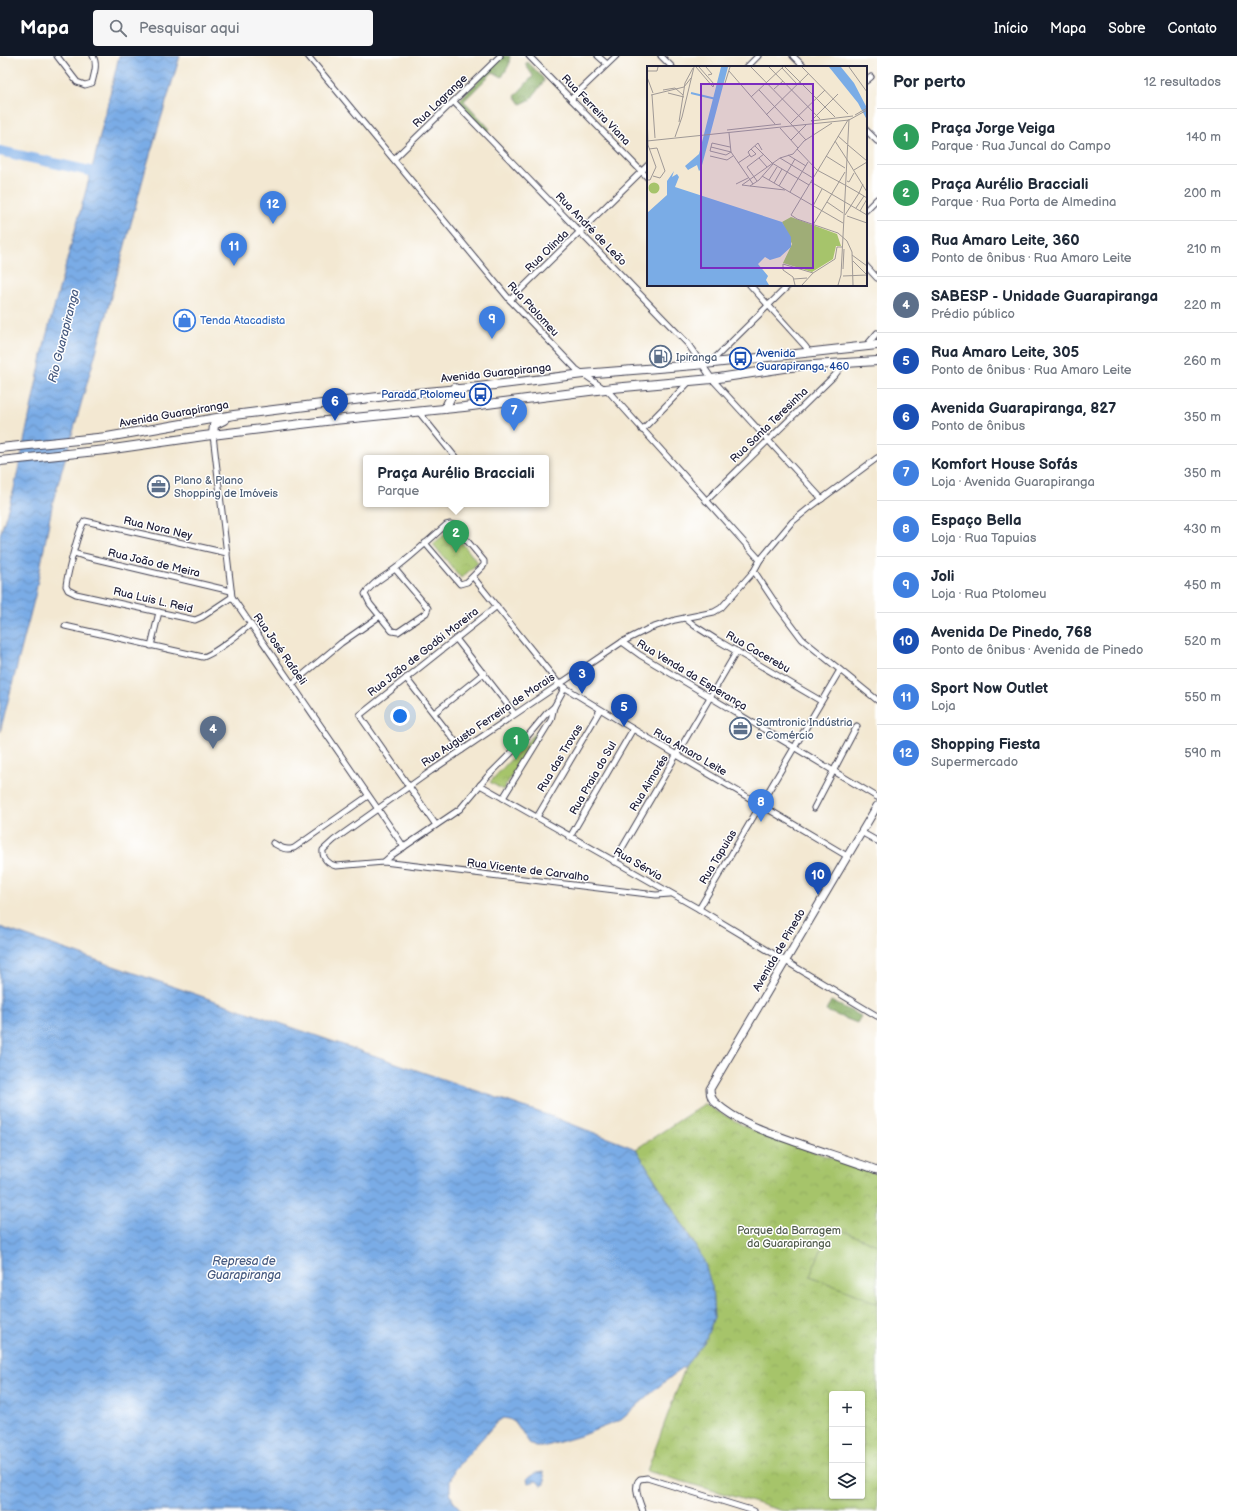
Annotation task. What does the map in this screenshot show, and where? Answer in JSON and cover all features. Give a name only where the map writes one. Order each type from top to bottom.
[{"type":"main road","name":"Avenida Guarapiranga","points":[[4,448],[108,437],[234,415],[300,406],[455,388],[470,388],[583,374],[706,364],[877,345]]},
{"type":"main road","points":[[1,461],[106,450],[213,435],[606,389],[712,379],[798,366],[877,361]]},
{"type":"main road","points":[[445,409],[455,388]]},
{"type":"main road","points":[[213,435],[214,425],[234,415]]},
{"type":"street","points":[[56,56],[77,82],[85,85],[92,83],[96,65],[96,60],[93,56]]},
{"type":"street","name":"Rua Ptolomeu","points":[[308,56],[510,300],[583,374],[606,389],[760,560]]},
{"type":"street","name":"Rua Lagrange","points":[[394,159],[500,56]]},
{"type":"street","name":"Rua Ferreira Viana","points":[[529,56],[647,177]]},
{"type":"street","points":[[598,56],[607,64]]},
{"type":"street","points":[[571,99],[616,56]]},
{"type":"street","points":[[661,56],[671,66]]},
{"type":"street","points":[[748,66],[757,56]]},
{"type":"street","points":[[793,56],[803,66]]},
{"type":"street","points":[[867,80],[871,77]]},
{"type":"street","name":"Rua André de Leão","points":[[454,102],[688,344],[706,364],[712,379],[822,499]]},
{"type":"street","points":[[867,131],[877,141]]},
{"type":"street","name":"Rua Olinda","points":[[510,300],[647,166]]},
{"type":"street","points":[[867,209],[877,199]]},
{"type":"street","points":[[867,267],[877,278]]},
{"type":"street","points":[[751,286],[810,352]]},
{"type":"street","points":[[706,364],[788,286]]},
{"type":"street","points":[[866,347],[877,333]]},
{"type":"street","name":"Rua Santa Teresinha","points":[[706,501],[835,375],[844,363]]},
{"type":"street","points":[[642,430],[690,381]]},
{"type":"street","points":[[418,411],[454,455]]},
{"type":"street","name":"Rua José Rafaeli","points":[[213,435],[231,594],[404,847]]},
{"type":"street","name":"Rua Augusto Ferreira de Morais","points":[[323,853],[323,850],[327,845],[378,810],[409,786],[514,713],[622,642],[648,629],[675,620],[714,612],[721,608],[754,571],[760,560],[792,522],[877,458]]},
{"type":"street","name":"Rua Nora Ney","points":[[74,553],[82,524],[85,521],[227,553]]},
{"type":"street","points":[[394,569],[428,608],[426,614],[398,632],[392,631],[370,604],[365,594],[382,577],[394,569],[425,543],[450,524],[456,527],[484,561],[482,567],[464,584],[458,582],[425,543]]},
{"type":"street","name":"Rua Luis L. Reid","points":[[74,553],[66,586],[76,594],[198,619],[231,594]]},
{"type":"street","name":"Rua João de Meira","points":[[74,553],[88,558],[231,594]]},
{"type":"street","points":[[754,571],[802,639],[877,700]]},
{"type":"street","name":"Rua Amaro Leite","points":[[473,577],[559,684],[600,710],[847,856]]},
{"type":"street","name":"Rua João de Godói Moreira","points":[[409,786],[362,719],[361,713],[457,640],[497,606]]},
{"type":"street","points":[[151,646],[159,612]]},
{"type":"street","points":[[292,684],[341,643],[380,616]]},
{"type":"street","name":"Rua Cacerebu","points":[[685,618],[695,626],[821,701]]},
{"type":"street","points":[[65,626],[204,657],[251,624]]},
{"type":"street","points":[[457,640],[514,713]]},
{"type":"street","name":"Rua Venda da Esperança","points":[[622,642],[640,655],[877,797]]},
{"type":"street","name":"Rua Aimorés","points":[[614,862],[711,697],[736,651]]},
{"type":"street","name":"Rua Tapuias","points":[[699,910],[840,670]]},
{"type":"street","points":[[434,713],[484,673]]},
{"type":"street","points":[[406,678],[462,750]]},
{"type":"street","points":[[503,798],[551,720],[554,707],[565,687]]},
{"type":"street","points":[[384,862],[436,825],[455,814],[480,785],[554,707]]},
{"type":"street","name":"Rua das Trovas","points":[[536,817],[600,710]]},
{"type":"street","points":[[814,808],[857,726]]},
{"type":"street","name":"Rua Praia do Sul","points":[[570,836],[633,729]]},
{"type":"street","name":"Rua Sérvia","points":[[480,785],[699,910],[877,1016]]},
{"type":"street","points":[[409,786],[436,825]]},
{"type":"street","points":[[273,843],[283,849],[289,850],[294,848],[368,796]]},
{"type":"street","name":"Avenida de Pinedo","points":[[877,806],[712,1085],[710,1094],[715,1103],[754,1126],[877,1170]]},
{"type":"street","points":[[861,832],[877,841]]},
{"type":"street","name":"Rua Vicente de Carvalho","points":[[323,853],[325,859],[331,865],[341,866],[384,862],[656,895],[670,894]]},
{"type":"street","points":[[643,1511],[637,1489],[638,1481],[640,1479],[647,1478],[754,1511]]},
{"type":"green space","points":[[503,56],[510,56],[509,65],[502,77],[493,72],[464,101],[490,129],[487,132],[457,102]]},
{"type":"green space","points":[[528,62],[544,81],[531,99],[521,104],[515,96],[533,76],[525,64]]},
{"type":"green space","points":[[451,529],[478,563],[461,578],[433,544]]},
{"type":"green space","points":[[540,728],[503,790],[490,782]]},
{"type":"green space","points":[[831,1001],[861,1016],[857,1023],[826,1011]]},
{"type":"green space","name":"Parque da Barragem da Guarapiranga","points":[[704,1104],[750,1129],[877,1174],[877,1511],[783,1511],[647,1471],[686,1365],[705,1341],[714,1317],[712,1287],[693,1241],[636,1149]]},
{"type":"green space","points":[[831,1226],[877,1245],[877,1303],[810,1276]]},
{"type":"water","name":"Rio Guarapiranga","points":[[119,56],[180,56],[146,168],[96,352],[53,501],[35,596],[0,732],[0,535],[14,489],[46,337],[95,157]]},
{"type":"water","name":"Represa de Guarapiranga","points":[[0,927],[553,1117],[636,1149],[704,1261],[712,1287],[714,1317],[705,1341],[686,1365],[621,1420],[580,1436],[543,1447],[535,1447],[530,1444],[516,1423],[509,1419],[503,1418],[496,1423],[454,1470],[450,1481],[450,1493],[453,1501],[462,1511],[0,1511]]},
{"type":"water","points":[[543,1472],[545,1484],[541,1486],[537,1481],[528,1483],[527,1478],[536,1473]]},
{"type":"waterway","points":[[0,151],[103,174]]},
{"type":"place","name":"Shopping Fiesta","points":[[273,224]]},
{"type":"place","name":"Sport Now Outlet","points":[[234,266]]},
{"type":"place","name":"Tenda Atacadista","points":[[185,320]]},
{"type":"place","name":"Joli","points":[[492,339]]},
{"type":"place","name":"Ipiranga","points":[[660,357]]},
{"type":"place","name":"Avenida Guarapiranga, 460","points":[[741,359]]},
{"type":"place","name":"Parada Ptolomeu","points":[[481,394]]},
{"type":"place","name":"Avenida Guarapiranga, 827","points":[[335,421]]},
{"type":"place","name":"Komfort House Sofás","points":[[514,431]]},
{"type":"place","name":"Plano & Plano Shopping de Imóveis","points":[[159,486]]},
{"type":"place","name":"Praça Aurélio Bracciali","points":[[456,553]]},
{"type":"place","name":"Rua Amaro Leite, 360","points":[[582,694]]},
{"type":"place","name":"Rua Amaro Leite, 305","points":[[624,727]]},
{"type":"place","name":"Samtronic Indústria e Comércio","points":[[741,728]]},
{"type":"place","name":"SABESP - Unidade Guarapiranga","points":[[213,749]]},
{"type":"place","name":"Praça Jorge Veiga","points":[[516,760]]},
{"type":"place","name":"Espaço Bella","points":[[761,822]]},
{"type":"place","name":"Avenida De Pinedo, 768","points":[[818,895]]}]
